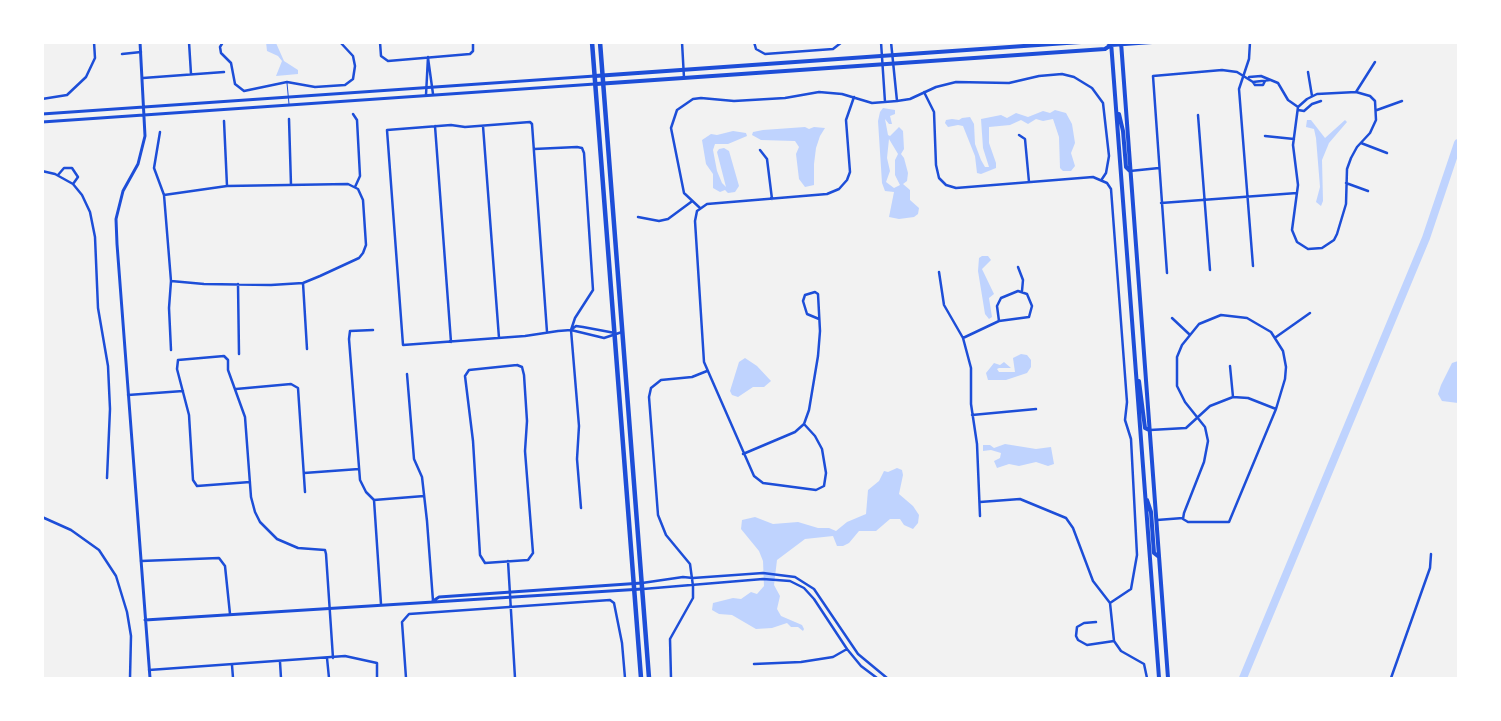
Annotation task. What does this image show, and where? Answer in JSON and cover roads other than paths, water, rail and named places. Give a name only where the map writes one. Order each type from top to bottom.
[{"type":"main road","points":[[592,42],[641,678]]},
{"type":"main road","points":[[600,42],[649,678]]},
{"type":"main road","points":[[595,76],[1081,42]]},
{"type":"main road","points":[[1110,43],[1152,42]]},
{"type":"main road","points":[[596,84],[1104,49],[1110,43]]},
{"type":"main road","points":[[1110,43],[1159,678]]},
{"type":"main road","points":[[1121,44],[1168,678]]},
{"type":"main road","points":[[1116,105],[1123,131],[1126,167],[1130,171]]},
{"type":"main road","points":[[1136,371],[1142,395],[1145,428],[1149,430]]},
{"type":"main road","points":[[1145,495],[1151,512],[1154,553],[1159,557]]},
{"type":"street","points":[[42,99],[67,95],[86,77],[95,58],[94,42]]},
{"type":"street","points":[[140,42],[145,136],[138,164],[124,191],[116,219],[150,678]]},
{"type":"street","points":[[189,42],[191,74]]},
{"type":"street","points":[[223,42],[220,46],[221,53],[231,63],[234,84],[244,91],[287,82],[315,87],[345,85],[353,79],[355,66],[352,56],[340,42]]},
{"type":"street","points":[[380,42],[383,59],[470,54],[473,51],[473,42]]},
{"type":"street","points":[[682,42],[684,78]]},
{"type":"street","points":[[754,42],[758,51],[765,54],[833,49],[842,42]]},
{"type":"street","points":[[881,42],[884,64],[885,102]]},
{"type":"street","points":[[891,42],[897,101]]},
{"type":"street","points":[[1250,42],[1250,53],[1239,89],[1252,266]]},
{"type":"street","points":[[122,54],[141,52]]},
{"type":"street","points":[[428,57],[433,94]]},
{"type":"street","points":[[426,95],[428,57]]},
{"type":"street","points":[[1356,92],[1375,62]]},
{"type":"street","points":[[1167,273],[1152,76],[1222,70],[1244,76],[1261,76],[1278,83],[1288,100],[1304,112],[1310,104],[1321,101]]},
{"type":"street","points":[[143,78],[224,72]]},
{"type":"street","points":[[1308,72],[1312,96]]},
{"type":"street","points":[[700,208],[691,202],[684,193],[671,128],[677,110],[684,104],[701,98],[734,101],[785,98],[819,92],[854,97],[872,103],[910,99],[924,92],[956,82],[1009,83],[1039,76],[1062,74],[1074,76],[1092,88],[1103,103],[1109,156],[1106,173],[1102,179]]},
{"type":"street","points":[[42,114],[595,76]]},
{"type":"street","points":[[1244,76],[1253,82],[1270,80]]},
{"type":"street","points":[[42,122],[596,84]]},
{"type":"street","points":[[924,92],[934,112],[936,165],[939,178],[946,185],[956,188],[1093,177],[1102,179],[1107,183],[1111,192],[1127,402],[1125,420],[1130,439],[1137,555],[1131,589],[1110,603]]},
{"type":"street","points":[[1356,92],[1370,96],[1375,102],[1377,110],[1374,128],[1351,158],[1346,182],[1346,204],[1337,234],[1334,240],[1322,248],[1308,249],[1294,237],[1293,221],[1297,192],[1294,139],[1298,109],[1312,96],[1356,92]]},
{"type":"street","points":[[804,424],[815,436],[824,457],[826,480],[821,488],[816,490],[763,483],[754,476],[707,371],[703,357],[695,236],[696,214],[700,208],[713,203],[827,194],[842,187],[850,172],[846,120],[854,97]]},
{"type":"street","points":[[1377,110],[1402,101]]},
{"type":"street","points":[[353,114],[357,120],[360,176],[355,187]]},
{"type":"street","points":[[1198,115],[1210,270]]},
{"type":"street","points":[[289,119],[292,185]]},
{"type":"street","points":[[224,121],[227,186]]},
{"type":"street","points":[[547,332],[531,122],[387,130],[404,345],[499,338],[571,330],[599,337],[622,332]]},
{"type":"street","points":[[435,126],[451,342]]},
{"type":"street","points":[[483,126],[499,338]]},
{"type":"street","points":[[160,132],[154,168],[164,195],[171,281],[169,308],[172,350]]},
{"type":"street","points":[[1019,136],[1025,139],[1029,182]]},
{"type":"street","points":[[1265,136],[1294,139]]},
{"type":"street","points":[[1361,143],[1386,153]]},
{"type":"street","points":[[534,149],[577,147],[582,148],[584,153],[594,290],[575,318],[571,330],[579,426],[577,459],[581,508]]},
{"type":"street","points":[[760,150],[767,159],[772,199]]},
{"type":"street","points":[[58,175],[64,168],[72,168],[78,177],[73,184]]},
{"type":"street","points":[[1130,171],[1159,168]]},
{"type":"street","points":[[42,171],[58,175],[73,184],[82,195],[90,212],[95,237],[98,308],[108,366],[110,408],[107,478]]},
{"type":"street","points":[[1346,182],[1368,191]]},
{"type":"street","points":[[164,195],[227,186],[348,184],[361,192],[363,200],[366,245],[363,253],[358,258],[303,283],[271,285],[204,284],[171,281]]},
{"type":"street","points":[[1162,203],[1297,192]]},
{"type":"street","points":[[638,217],[659,221],[668,219],[691,202]]},
{"type":"street","points":[[1018,267],[1022,280],[1022,291]]},
{"type":"street","points":[[938,272],[944,305],[963,338],[971,368],[972,414],[977,444],[980,516]]},
{"type":"street","points":[[303,283],[307,349]]},
{"type":"street","points":[[238,284],[239,354]]},
{"type":"street","points":[[963,338],[999,321],[1030,316],[1032,306],[1027,294],[1022,291],[1014,292],[998,300],[999,321]]},
{"type":"street","points":[[744,454],[789,435],[804,424],[809,410],[818,356],[819,319],[818,293],[805,295],[803,301],[807,314],[819,319]]},
{"type":"street","points":[[1276,337],[1310,313]]},
{"type":"street","points":[[1156,520],[1183,518],[1188,522],[1229,522],[1276,409],[1284,388],[1286,367],[1283,351],[1276,337],[1258,322],[1238,315],[1221,315],[1206,320],[1189,334],[1178,351],[1176,379],[1185,402],[1199,417],[1207,435],[1208,446],[1183,518]]},
{"type":"street","points":[[1172,318],[1189,334]]},
{"type":"street","points":[[571,330],[576,326],[615,333]]},
{"type":"street","points":[[373,330],[350,331],[349,339],[360,480],[366,492],[374,500],[381,604]]},
{"type":"street","points":[[250,482],[197,486],[193,480],[189,415],[177,369],[178,360],[224,356],[228,360],[228,370],[245,417],[250,482],[255,512],[269,532],[287,545],[324,550],[333,658]]},
{"type":"street","points":[[518,365],[522,368],[527,421],[525,451],[533,553],[528,560],[508,560],[485,563],[481,558],[473,442],[465,376],[470,370],[518,365]]},
{"type":"street","points":[[1230,366],[1233,397]]},
{"type":"street","points":[[671,678],[670,640],[693,598],[693,578],[690,564],[666,535],[658,515],[649,396],[651,388],[661,380],[692,376],[707,371]]},
{"type":"street","points":[[407,374],[414,459],[422,477],[433,601]]},
{"type":"street","points":[[236,389],[291,384],[298,388],[305,492]]},
{"type":"street","points":[[128,395],[184,391]]},
{"type":"street","points":[[1149,430],[1186,428],[1210,406],[1233,397],[1248,398],[1276,409]]},
{"type":"street","points":[[972,414],[1036,409]]},
{"type":"street","points":[[304,473],[359,470]]},
{"type":"street","points":[[374,500],[424,496]]},
{"type":"street","points":[[980,502],[1020,499],[1066,518],[1074,528],[1093,581],[1110,603],[1114,640],[1121,651],[1144,664],[1147,678]]},
{"type":"street","points":[[42,517],[71,530],[99,550],[116,576],[127,612],[131,636],[130,678]]},
{"type":"street","points":[[1391,678],[1430,568],[1431,554]]},
{"type":"street","points":[[141,561],[219,558],[226,566],[230,614]]},
{"type":"street","points":[[508,560],[515,678]]},
{"type":"street","points":[[433,601],[439,596],[642,583],[683,577],[779,574],[795,577],[814,589],[858,654],[887,678]]},
{"type":"street","points":[[146,620],[381,604],[433,601],[440,603],[778,579],[795,584],[814,598],[847,649],[861,666],[877,678]]},
{"type":"street","points":[[406,678],[402,628],[404,617],[412,613],[610,600],[613,602],[622,643],[625,678]]},
{"type":"street","points":[[1096,622],[1084,623],[1077,627],[1076,636],[1078,640],[1087,645],[1114,640]]},
{"type":"street","points":[[754,664],[801,662],[833,657],[847,649]]},
{"type":"street","points":[[149,670],[345,656],[377,664],[378,678]]},
{"type":"street","points":[[327,658],[328,678]]},
{"type":"street","points":[[280,662],[281,678]]},
{"type":"street","points":[[232,665],[233,678]]},
{"type":"lane","points":[[287,82],[289,104]]},
{"type":"water","points":[[266,42],[276,43],[284,61],[298,70],[298,74],[276,76],[282,61],[278,56],[267,51]]},
{"type":"water","points":[[883,108],[895,110],[895,114],[890,116],[892,124],[889,124],[885,119],[888,135],[890,136],[899,127],[903,131],[904,149],[901,154],[908,173],[907,181],[903,184],[910,190],[910,200],[919,208],[918,214],[914,217],[899,219],[889,217],[894,192],[885,191],[882,183],[878,121]],"holes":[[[889,139],[898,154],[895,160],[895,175],[900,185],[894,188],[886,182],[890,171],[887,158]]]},
{"type":"water","points":[[1055,110],[1066,113],[1072,124],[1075,143],[1071,153],[1075,166],[1071,171],[1063,171],[1060,168],[1059,137],[1053,119],[1043,121],[1036,119],[1028,124],[1021,120],[1010,125],[989,127],[989,143],[996,168],[981,174],[977,173],[975,156],[963,126],[948,127],[945,123],[946,120],[959,120],[970,117],[974,124],[975,144],[981,160],[985,167],[989,167],[983,148],[981,119],[1001,115],[1007,118],[1016,113],[1028,117],[1043,111],[1050,113]]},
{"type":"water","points":[[1307,120],[1311,120],[1325,138],[1345,120],[1347,122],[1329,143],[1322,160],[1323,201],[1321,206],[1316,202],[1320,187],[1316,138],[1314,129],[1306,127]]},
{"type":"water","points":[[805,127],[809,129],[814,127],[825,128],[816,148],[814,185],[805,187],[799,179],[796,154],[799,147],[795,141],[761,140],[752,135],[753,132],[763,130]]},
{"type":"water","points":[[733,131],[746,133],[747,136],[728,144],[715,144],[713,150],[717,171],[722,183],[726,187],[717,152],[719,149],[724,148],[729,151],[739,186],[735,192],[728,193],[725,190],[720,192],[713,188],[713,174],[706,164],[702,140],[711,134],[717,135]]},
{"type":"water","points":[[988,256],[991,260],[982,269],[994,294],[989,298],[992,317],[989,319],[985,314],[978,271],[979,258]]},
{"type":"water","points":[[1021,354],[1027,355],[1031,360],[1031,367],[1027,373],[1006,380],[988,380],[986,373],[994,363],[1000,365],[1004,362],[1011,368],[999,368],[997,369],[999,372],[1015,372],[1013,358]]},
{"type":"water","points":[[745,358],[757,366],[771,381],[764,387],[753,387],[738,397],[732,395],[730,391],[739,362]]},
{"type":"water","points":[[1458,361],[1458,403],[1442,401],[1438,394],[1441,385],[1452,363]]},
{"type":"water","points":[[1005,444],[1036,449],[1051,447],[1054,464],[1048,466],[1036,462],[1019,466],[1009,464],[997,468],[994,461],[1000,458],[1001,453],[991,450],[983,451],[983,445],[990,445],[994,448]]},
{"type":"water","points":[[897,468],[902,470],[903,475],[899,494],[913,506],[919,515],[918,523],[913,529],[904,525],[900,519],[890,519],[876,531],[859,531],[849,543],[843,546],[837,546],[833,536],[805,539],[777,560],[774,585],[780,596],[777,609],[781,616],[802,625],[803,631],[798,627],[791,627],[787,623],[772,628],[756,629],[732,615],[719,614],[712,610],[713,603],[733,598],[741,599],[751,592],[757,594],[764,586],[763,561],[759,551],[741,529],[742,520],[755,517],[773,524],[798,522],[836,531],[847,522],[866,514],[868,490],[879,481],[884,471],[888,472]]},
{"type":"waterway","points":[[1243,678],[1426,238],[1458,143]]}]
